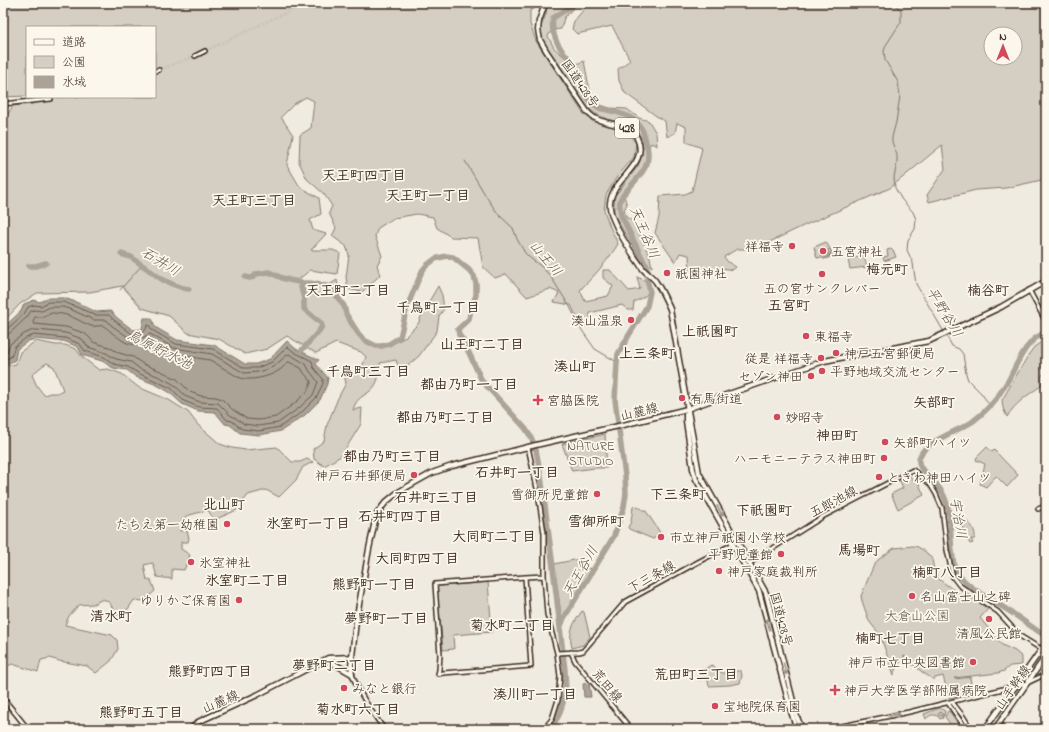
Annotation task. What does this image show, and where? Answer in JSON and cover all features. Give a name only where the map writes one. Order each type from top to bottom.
[{"type":"main road","name":"国道428号","points":[[545,4],[539,21],[538,30],[540,40],[588,113],[598,120],[629,129],[634,132],[639,142],[640,151],[636,164],[618,184],[610,203],[613,218],[620,233],[646,272],[656,281],[670,309],[699,473],[766,593],[797,717],[802,729]]},
{"type":"main road","name":"山麓線","points":[[352,674],[352,657],[356,621],[372,533],[379,511],[386,502],[397,493],[434,472],[538,444],[620,426],[687,409],[824,361],[929,341],[1001,307],[1046,281]]},
{"type":"main road","name":"国道428号","points":[[687,409],[686,421],[693,469],[696,479],[758,591],[797,729]]},
{"type":"main road","name":"山手幹線","points":[[985,729],[1044,646]]},
{"type":"main road","name":"山手幹線","points":[[995,729],[1046,656]]},
{"type":"main road","name":"山麓線","points":[[191,729],[198,722],[257,695],[328,658],[352,657]]},
{"type":"main road","points":[[323,661],[331,662],[352,674]]},
{"type":"street","points":[[195,56],[205,51]]},
{"type":"street","points":[[3,104],[51,99]]},
{"type":"street","points":[[1030,290],[1046,322]]},
{"type":"street","points":[[530,446],[544,533],[544,576],[547,614],[559,653],[560,676],[558,700],[552,719],[544,729]]},
{"type":"street","name":"五郎池線","points":[[744,566],[824,516],[913,470],[930,484],[942,508],[947,550],[953,577],[959,585],[998,612],[1020,636],[1044,646]]},
{"type":"street","points":[[1038,509],[1046,506]]},
{"type":"street","name":"下三条線","points":[[559,653],[578,652],[583,650],[625,602],[737,542]]},
{"type":"street","points":[[525,577],[531,666],[438,674],[440,655],[435,584],[525,577],[544,576]]},
{"type":"street","points":[[1044,646],[1046,652]]},
{"type":"street","name":"荒田線","points":[[571,652],[575,660],[631,729]]},
{"type":"street","points":[[352,674],[355,684],[384,729]]},
{"type":"street","points":[[828,729],[909,712],[1027,683],[1046,674]]},
{"type":"street","points":[[3,698],[28,729]]},
{"type":"street","points":[[950,702],[966,729]]},
{"type":"street","points":[[950,702],[963,716],[971,729]]},
{"type":"green space","points":[[3,3],[536,3],[534,9],[530,10],[530,24],[536,41],[583,113],[592,121],[626,132],[636,143],[634,157],[616,178],[606,195],[604,210],[618,244],[610,257],[580,290],[585,301],[608,296],[613,286],[603,278],[603,270],[610,270],[629,291],[640,289],[637,277],[646,281],[650,288],[644,297],[634,302],[633,310],[628,310],[622,305],[590,313],[591,324],[584,327],[579,322],[571,305],[554,302],[559,293],[550,289],[527,297],[506,274],[495,278],[483,267],[478,238],[451,237],[437,228],[433,217],[417,214],[394,218],[378,228],[375,236],[382,256],[377,265],[380,275],[362,292],[348,289],[346,277],[349,255],[346,246],[332,236],[336,228],[329,213],[332,206],[324,194],[307,179],[299,162],[300,135],[311,128],[314,101],[306,97],[294,104],[281,117],[293,135],[287,165],[300,187],[319,198],[321,214],[310,220],[313,230],[326,234],[311,250],[333,250],[340,253],[337,274],[310,270],[298,280],[305,290],[317,281],[329,285],[337,280],[341,304],[350,325],[364,340],[376,346],[390,345],[404,338],[418,324],[424,310],[438,286],[442,295],[444,309],[439,316],[437,331],[419,356],[400,372],[396,360],[380,363],[379,375],[376,384],[357,401],[353,410],[362,408],[361,424],[341,456],[324,466],[314,459],[313,449],[324,441],[327,425],[346,383],[343,370],[359,374],[366,357],[361,352],[336,343],[316,353],[287,336],[267,349],[245,354],[219,339],[188,333],[169,316],[142,308],[122,286],[90,292],[37,293],[20,304],[3,322],[3,110],[8,114],[13,106],[33,104],[34,98],[156,98],[156,26],[26,26],[26,96],[3,97]]},
{"type":"green space","points":[[547,3],[576,3],[576,5],[564,18],[561,29],[552,30],[548,36],[554,48],[574,65],[584,61],[589,88],[594,103],[610,108],[627,109],[639,118],[649,121],[656,133],[657,146],[651,143],[647,151],[649,165],[624,196],[627,204],[624,210],[626,217],[634,222],[650,257],[652,267],[639,256],[614,214],[615,196],[638,166],[641,158],[643,148],[642,139],[636,129],[625,123],[607,119],[588,108],[546,47],[541,35],[541,26],[546,14]]},
{"type":"green space","points":[[586,3],[1046,3],[1046,179],[1006,188],[976,190],[929,202],[927,195],[945,169],[942,145],[890,188],[755,249],[737,249],[724,257],[728,262],[736,267],[733,270],[722,268],[711,273],[690,276],[689,255],[680,253],[675,262],[655,233],[659,217],[660,196],[685,194],[692,191],[702,148],[686,142],[686,127],[677,123],[675,133],[667,137],[665,121],[625,93],[619,81],[618,69],[630,60],[612,26],[577,34],[572,29],[574,21],[585,8]]},
{"type":"green space","points":[[826,242],[830,249],[828,250],[830,256],[825,254],[827,254],[827,250],[824,248],[822,251],[825,259],[822,257],[817,258],[814,247]]},
{"type":"green space","points":[[830,249],[834,256],[831,257],[831,252]]},
{"type":"green space","points":[[891,249],[896,257],[884,261],[883,257],[888,256],[887,250]]},
{"type":"green space","points":[[864,255],[867,267],[850,269],[848,260]]},
{"type":"green space","points":[[1046,339],[1046,373],[1042,375],[1041,386],[1018,404],[1007,417],[1003,408],[1002,400],[1034,347]]},
{"type":"green space","points":[[36,341],[56,345],[65,345],[76,349],[82,357],[99,370],[108,369],[122,374],[138,387],[169,400],[188,412],[198,425],[220,444],[246,450],[277,447],[292,462],[300,462],[307,459],[313,462],[303,467],[296,480],[279,497],[266,490],[248,495],[237,510],[214,520],[208,510],[186,516],[179,525],[180,531],[187,531],[189,538],[188,542],[181,542],[181,549],[190,555],[184,570],[172,569],[172,579],[157,577],[153,563],[144,565],[147,580],[151,580],[155,591],[143,601],[134,600],[128,609],[116,616],[110,603],[103,599],[93,604],[79,605],[69,616],[65,625],[112,635],[117,640],[118,649],[111,661],[96,673],[87,666],[50,658],[41,660],[38,672],[12,664],[3,668],[3,367],[16,364],[20,352]],"holes":[[[47,363],[54,367],[63,390],[57,393],[44,395],[37,386],[32,375]]]},
{"type":"green space","name":"NATURE STUDIO","points":[[605,434],[607,468],[572,471],[562,444]]},
{"type":"green space","points":[[987,447],[992,452],[994,450],[1018,475],[1007,487],[996,476],[986,487],[980,484],[985,464],[976,460]]},
{"type":"green space","points":[[910,476],[914,481],[918,482],[924,495],[898,509],[891,494],[903,488],[900,481]]},
{"type":"green space","points":[[635,506],[646,511],[661,534],[653,539],[629,529],[628,527],[631,522],[633,507]]},
{"type":"green space","points":[[961,518],[970,524],[973,529],[975,539],[971,539],[973,543],[970,544],[962,528]]},
{"type":"green space","name":"大倉山公園","points":[[913,546],[923,550],[932,559],[934,570],[940,580],[962,596],[972,598],[988,609],[980,618],[1002,645],[1015,651],[1022,657],[1022,665],[1010,666],[1004,671],[998,673],[954,678],[970,677],[972,689],[968,690],[968,693],[949,698],[943,676],[935,678],[934,680],[922,672],[904,656],[894,672],[894,675],[880,635],[869,621],[861,596],[873,567],[878,560],[894,548]]},
{"type":"green space","points":[[580,560],[581,564],[592,570],[562,621],[554,564]]},
{"type":"green space","points":[[488,582],[492,632],[453,635],[454,649],[443,650],[437,588],[439,586]]},
{"type":"green space","points":[[582,611],[584,612],[590,637],[583,645],[572,648],[572,628]]},
{"type":"green space","points":[[711,665],[724,673],[741,671],[742,676],[740,683],[709,686],[706,679],[698,680],[699,673]]},
{"type":"green space","points":[[940,708],[945,711],[944,716],[941,712],[938,714],[939,716],[942,715],[943,718],[940,719],[933,715],[926,719],[924,714]]},
{"type":"green space","points":[[948,711],[962,729],[954,729],[945,717]]},
{"type":"water","points":[[47,298],[64,298],[96,312],[110,311],[133,330],[142,329],[144,318],[152,318],[155,327],[177,340],[214,345],[245,364],[256,364],[270,359],[287,341],[296,349],[319,360],[316,364],[328,378],[327,384],[320,400],[305,415],[281,431],[259,435],[240,433],[230,425],[225,424],[215,412],[198,411],[182,404],[169,392],[157,385],[136,377],[127,370],[113,368],[102,361],[82,355],[78,347],[64,341],[36,339],[28,341],[17,349],[15,360],[3,364],[3,328],[21,311],[24,304],[34,300],[40,302]]},
{"type":"water","points":[[589,683],[591,697],[584,697],[583,684]]},
{"type":"waterway","name":"天王谷川","points":[[561,626],[564,618],[614,536],[624,507],[626,493],[625,476],[615,400],[617,362],[618,354],[647,306],[650,292],[647,279],[648,270],[621,215],[620,206],[620,200],[625,192],[645,168],[648,156],[645,137],[638,124],[631,118],[597,107],[592,103],[586,94],[575,66],[557,42],[553,31],[553,18],[574,3]]},
{"type":"waterway","points":[[893,3],[901,10],[901,22],[886,45],[884,51],[885,60],[898,82],[900,96],[892,137],[892,142],[897,155],[894,177],[895,188],[902,200],[913,212],[916,219],[915,229],[908,240],[907,250],[913,263],[916,284],[944,332]]},
{"type":"waterway","name":"山王川","points":[[465,161],[499,215],[513,228],[525,253],[542,267],[551,277],[570,307],[581,329],[595,349],[617,362]]},
{"type":"waterway","name":"石井川","points":[[121,254],[131,257],[163,280],[189,289]]},
{"type":"waterway","name":"石井川","points":[[245,277],[250,278],[254,277],[256,274],[269,272],[289,280],[330,287],[344,306],[346,314],[364,340],[376,346],[381,346],[389,344],[400,337],[407,307],[422,271],[435,259],[446,256],[453,257],[474,276],[476,295],[469,319],[458,329],[459,335],[463,340],[482,381],[525,428],[531,437],[536,450],[541,476],[565,670],[566,692],[559,715],[551,729]]},
{"type":"waterway","name":"石井川","points":[[29,266],[36,266],[46,263]]},
{"type":"waterway","points":[[120,290],[142,265]]},
{"type":"waterway","name":"烏原貯水池","points":[[302,350],[322,326],[321,323],[304,309],[304,299],[301,287],[303,283]]},
{"type":"waterway","name":"宇治川","points":[[1041,633],[978,592],[958,574],[953,559],[947,504],[938,486],[921,468],[919,461],[920,456],[928,446],[972,422],[988,408],[1008,381],[1028,346],[1033,340],[1046,333]]},
{"type":"waterway","name":"平野谷川","points":[[946,335],[952,346],[959,349],[963,354],[968,380],[982,394],[990,406]]},
{"type":"tunnel","points":[[205,51],[306,3]]},
{"type":"tunnel","points":[[159,70],[195,56]]},
{"type":"tunnel","points":[[51,99],[56,98]]},
{"type":"place","name":"祥福寺","points":[[792,246]]},
{"type":"place","name":"五宮神社","points":[[823,251]]},
{"type":"place","name":"祇園神社","points":[[667,273]]},
{"type":"place","name":"五の宮サンクレバー","points":[[822,274]]},
{"type":"place","name":"湊山温泉","points":[[631,320]]},
{"type":"place","name":"東福寺","points":[[806,336]]},
{"type":"place","name":"神戸五宮郵便局","points":[[836,353]]},
{"type":"place","name":"従是 祥福寺","points":[[821,358]]},
{"type":"place","name":"平野地域交流センター","points":[[822,371]]},
{"type":"place","name":"セゾン神田","points":[[811,376]]},
{"type":"place","name":"有馬街道","points":[[682,398]]},
{"type":"place","name":"宮脇医院","points":[[538,400]]},
{"type":"place","name":"妙昭寺","points":[[777,417]]},
{"type":"place","name":"矢部町ハイツ","points":[[885,442]]},
{"type":"place","name":"ハーモニーテラス神田町","points":[[884,458]]},
{"type":"place","name":"神戸石井郵便局","points":[[414,475]]},
{"type":"place","name":"ときわ神田ハイツ","points":[[879,477]]},
{"type":"place","name":"雪御所児童館","points":[[597,494]]},
{"type":"place","name":"たちえ第一幼稚園","points":[[227,524]]},
{"type":"place","name":"市立神戸祇園小学校","points":[[661,537]]},
{"type":"place","name":"平野児童館","points":[[781,554]]},
{"type":"place","name":"氷室神社","points":[[191,562]]},
{"type":"place","name":"神戸家庭裁判所","points":[[719,571]]},
{"type":"place","name":"名山富士山之碑","points":[[912,596]]},
{"type":"place","name":"ゆりかご保育園","points":[[239,600]]},
{"type":"place","name":"清風公民館","points":[[989,619]]},
{"type":"place","name":"神戸市立中央図書館","points":[[973,662]]},
{"type":"place","name":"みなと銀行","points":[[344,688]]},
{"type":"place","name":"神戸大学医学部附属病院","points":[[835,690]]},
{"type":"place","name":"宝地院保育園","points":[[715,706]]},
{"type":"district","name":"天王町四丁目","points":[[364,175]]},
{"type":"district","name":"天王町一丁目","points":[[428,195]]},
{"type":"district","name":"天王町三丁目","points":[[254,200]]},
{"type":"district","name":"梅元町","points":[[887,269]]},
{"type":"district","name":"天王町二丁目","points":[[348,290]]},
{"type":"district","name":"楠谷町","points":[[988,290]]},
{"type":"district","name":"五宮町","points":[[789,305]]},
{"type":"district","name":"千鳥町一丁目","points":[[438,307]]},
{"type":"district","name":"上祇園町","points":[[710,331]]},
{"type":"district","name":"山王町二丁目","points":[[482,344]]},
{"type":"district","name":"上三条町","points":[[647,353]]},
{"type":"district","name":"湊山町","points":[[575,366]]},
{"type":"district","name":"千鳥町三丁目","points":[[368,371]]},
{"type":"district","name":"都由乃町一丁目","points":[[469,384]]},
{"type":"district","name":"矢部町","points":[[934,402]]},
{"type":"district","name":"都由乃町二丁目","points":[[445,417]]},
{"type":"district","name":"神田町","points":[[837,435]]},
{"type":"district","name":"都由乃町三丁目","points":[[392,456]]},
{"type":"district","name":"石井町一丁目","points":[[517,472]]},
{"type":"district","name":"下三条町","points":[[678,494]]},
{"type":"district","name":"石井町三丁目","points":[[436,497]]},
{"type":"district","name":"北山町","points":[[224,504]]},
{"type":"district","name":"下祇園町","points":[[764,510]]},
{"type":"district","name":"石井町四丁目","points":[[400,516]]},
{"type":"district","name":"雪御所町","points":[[596,521]]},
{"type":"district","name":"氷室町一丁目","points":[[308,523]]},
{"type":"district","name":"大同町二丁目","points":[[494,536]]},
{"type":"district","name":"馬場町","points":[[859,550]]},
{"type":"district","name":"大同町四丁目","points":[[417,558]]},
{"type":"district","name":"楠町八丁目","points":[[947,572]]},
{"type":"district","name":"氷室町二丁目","points":[[247,580]]},
{"type":"district","name":"熊野町一丁目","points":[[374,584]]},
{"type":"district","name":"清水町","points":[[111,616]]},
{"type":"district","name":"夢野町一丁目","points":[[386,618]]},
{"type":"district","name":"菊水町二丁目","points":[[512,625]]},
{"type":"district","name":"楠町七丁目","points":[[890,638]]},
{"type":"district","name":"夢野町二丁目","points":[[334,665]]},
{"type":"district","name":"熊野町四丁目","points":[[210,671]]},
{"type":"district","name":"荒田町三丁目","points":[[696,674]]},
{"type":"district","name":"湊川町一丁目","points":[[535,694]]},
{"type":"district","name":"菊水町六丁目","points":[[358,709]]},
{"type":"district","name":"熊野町五丁目","points":[[141,712]]}]
